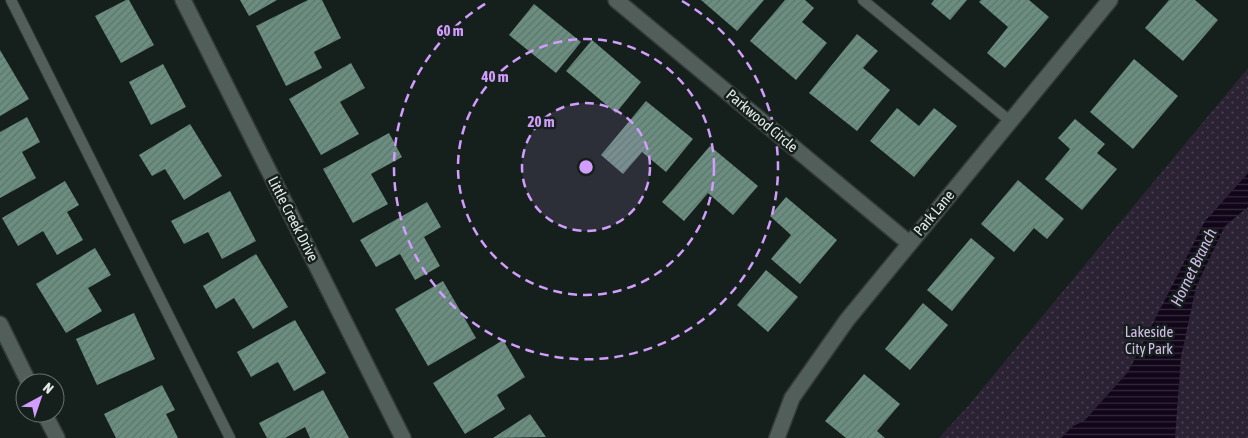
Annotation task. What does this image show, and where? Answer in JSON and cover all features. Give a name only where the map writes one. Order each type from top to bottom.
[{"type":"street","name":"Little Creek Drive","points":[[182,0],[403,438]]},
{"type":"street","name":"Parkwood Circle","points":[[616,0],[909,243]]},
{"type":"street","name":"Park Lane","points":[[777,438],[792,398],[847,320],[1106,2]]},
{"type":"street","points":[[0,324],[24,373]]},
{"type":"street","points":[[49,423],[57,438]]},
{"type":"lane","points":[[11,0],[230,438]]},
{"type":"lane","points":[[863,0],[1010,121]]},
{"type":"green space","name":"Lakeside City Park","points":[[1248,68],[1248,438],[939,438],[968,406]]},
{"type":"water","name":"Hornet Branch","points":[[1248,173],[1248,207],[1225,226],[1196,287],[1181,357],[1175,438],[1061,438],[1073,426],[1084,421],[1128,372],[1205,221]]},
{"type":"building","points":[[129,0],[154,45],[121,63],[95,16]]},
{"type":"building","points":[[240,0],[277,0],[249,16]]},
{"type":"building","points":[[308,0],[322,0],[341,38],[314,52],[322,68],[286,86],[256,26]]},
{"type":"building","points":[[701,0],[764,0],[737,31]]},
{"type":"building","points":[[785,0],[805,0],[814,8],[802,22],[827,43],[796,80],[750,41]]},
{"type":"building","points":[[934,0],[967,0],[950,20],[931,4]]},
{"type":"building","points":[[981,0],[1029,0],[1049,17],[1005,68],[987,53],[1008,27],[979,2]]},
{"type":"building","points":[[1169,0],[1195,0],[1218,20],[1183,61],[1145,28]]},
{"type":"building","points":[[534,4],[581,42],[556,73],[509,35]]},
{"type":"building","points":[[857,34],[878,51],[863,68],[890,90],[857,131],[809,93]]},
{"type":"building","points":[[592,40],[641,82],[616,113],[566,71]]},
{"type":"building","points":[[0,50],[29,99],[0,116]]},
{"type":"building","points":[[1134,59],[1178,96],[1133,149],[1090,112]]},
{"type":"building","points":[[351,63],[365,88],[340,102],[359,134],[321,155],[289,99]]},
{"type":"building","points":[[163,64],[186,107],[151,125],[129,82]]},
{"type":"building","points":[[646,101],[693,139],[666,172],[642,152],[623,174],[601,155]]},
{"type":"building","points":[[897,108],[919,126],[934,108],[957,126],[914,177],[870,141]]},
{"type":"building","points":[[27,117],[40,142],[22,152],[36,178],[0,198],[0,132]]},
{"type":"building","points":[[1075,119],[1105,144],[1097,153],[1117,169],[1082,210],[1045,179],[1070,149],[1058,138]]},
{"type":"building","points":[[190,124],[222,176],[184,200],[165,169],[152,176],[139,155]]},
{"type":"building","points":[[389,133],[402,157],[371,174],[388,204],[353,223],[323,169]]},
{"type":"building","points":[[710,146],[758,186],[733,215],[708,193],[684,221],[662,202]]},
{"type":"building","points":[[1018,180],[1064,219],[1047,239],[1034,228],[1014,252],[981,224]]},
{"type":"building","points":[[65,181],[79,205],[67,212],[83,240],[57,255],[43,231],[18,246],[2,218]]},
{"type":"building","points":[[230,191],[256,241],[222,259],[208,232],[184,244],[171,221]]},
{"type":"building","points":[[786,197],[837,240],[800,284],[771,259],[791,235],[770,216]]},
{"type":"building","points":[[427,202],[441,227],[424,237],[440,266],[415,280],[400,254],[376,267],[360,240]]},
{"type":"building","points":[[971,238],[995,258],[952,311],[927,290]]},
{"type":"building","points":[[95,248],[111,275],[88,288],[102,311],[66,333],[36,284]]},
{"type":"building","points":[[256,254],[288,307],[253,329],[234,298],[216,309],[203,286]]},
{"type":"building","points":[[766,270],[798,297],[768,332],[737,305]]},
{"type":"building","points":[[443,281],[476,338],[428,366],[395,309]]},
{"type":"building","points":[[923,303],[948,325],[910,370],[885,349]]},
{"type":"building","points":[[134,313],[155,359],[97,385],[76,339]]},
{"type":"building","points":[[295,320],[326,373],[294,391],[278,362],[251,377],[237,352]]},
{"type":"building","points":[[503,340],[525,377],[497,395],[505,409],[465,434],[433,383]]},
{"type":"building","points":[[864,374],[900,404],[877,431],[885,438],[846,438],[825,421]]},
{"type":"building","points":[[162,385],[175,410],[166,414],[178,438],[116,438],[104,414]]},
{"type":"building","points":[[323,390],[349,438],[310,438],[305,427],[285,438],[267,438],[259,423]]},
{"type":"building","points":[[530,414],[546,437],[493,438]]}]
